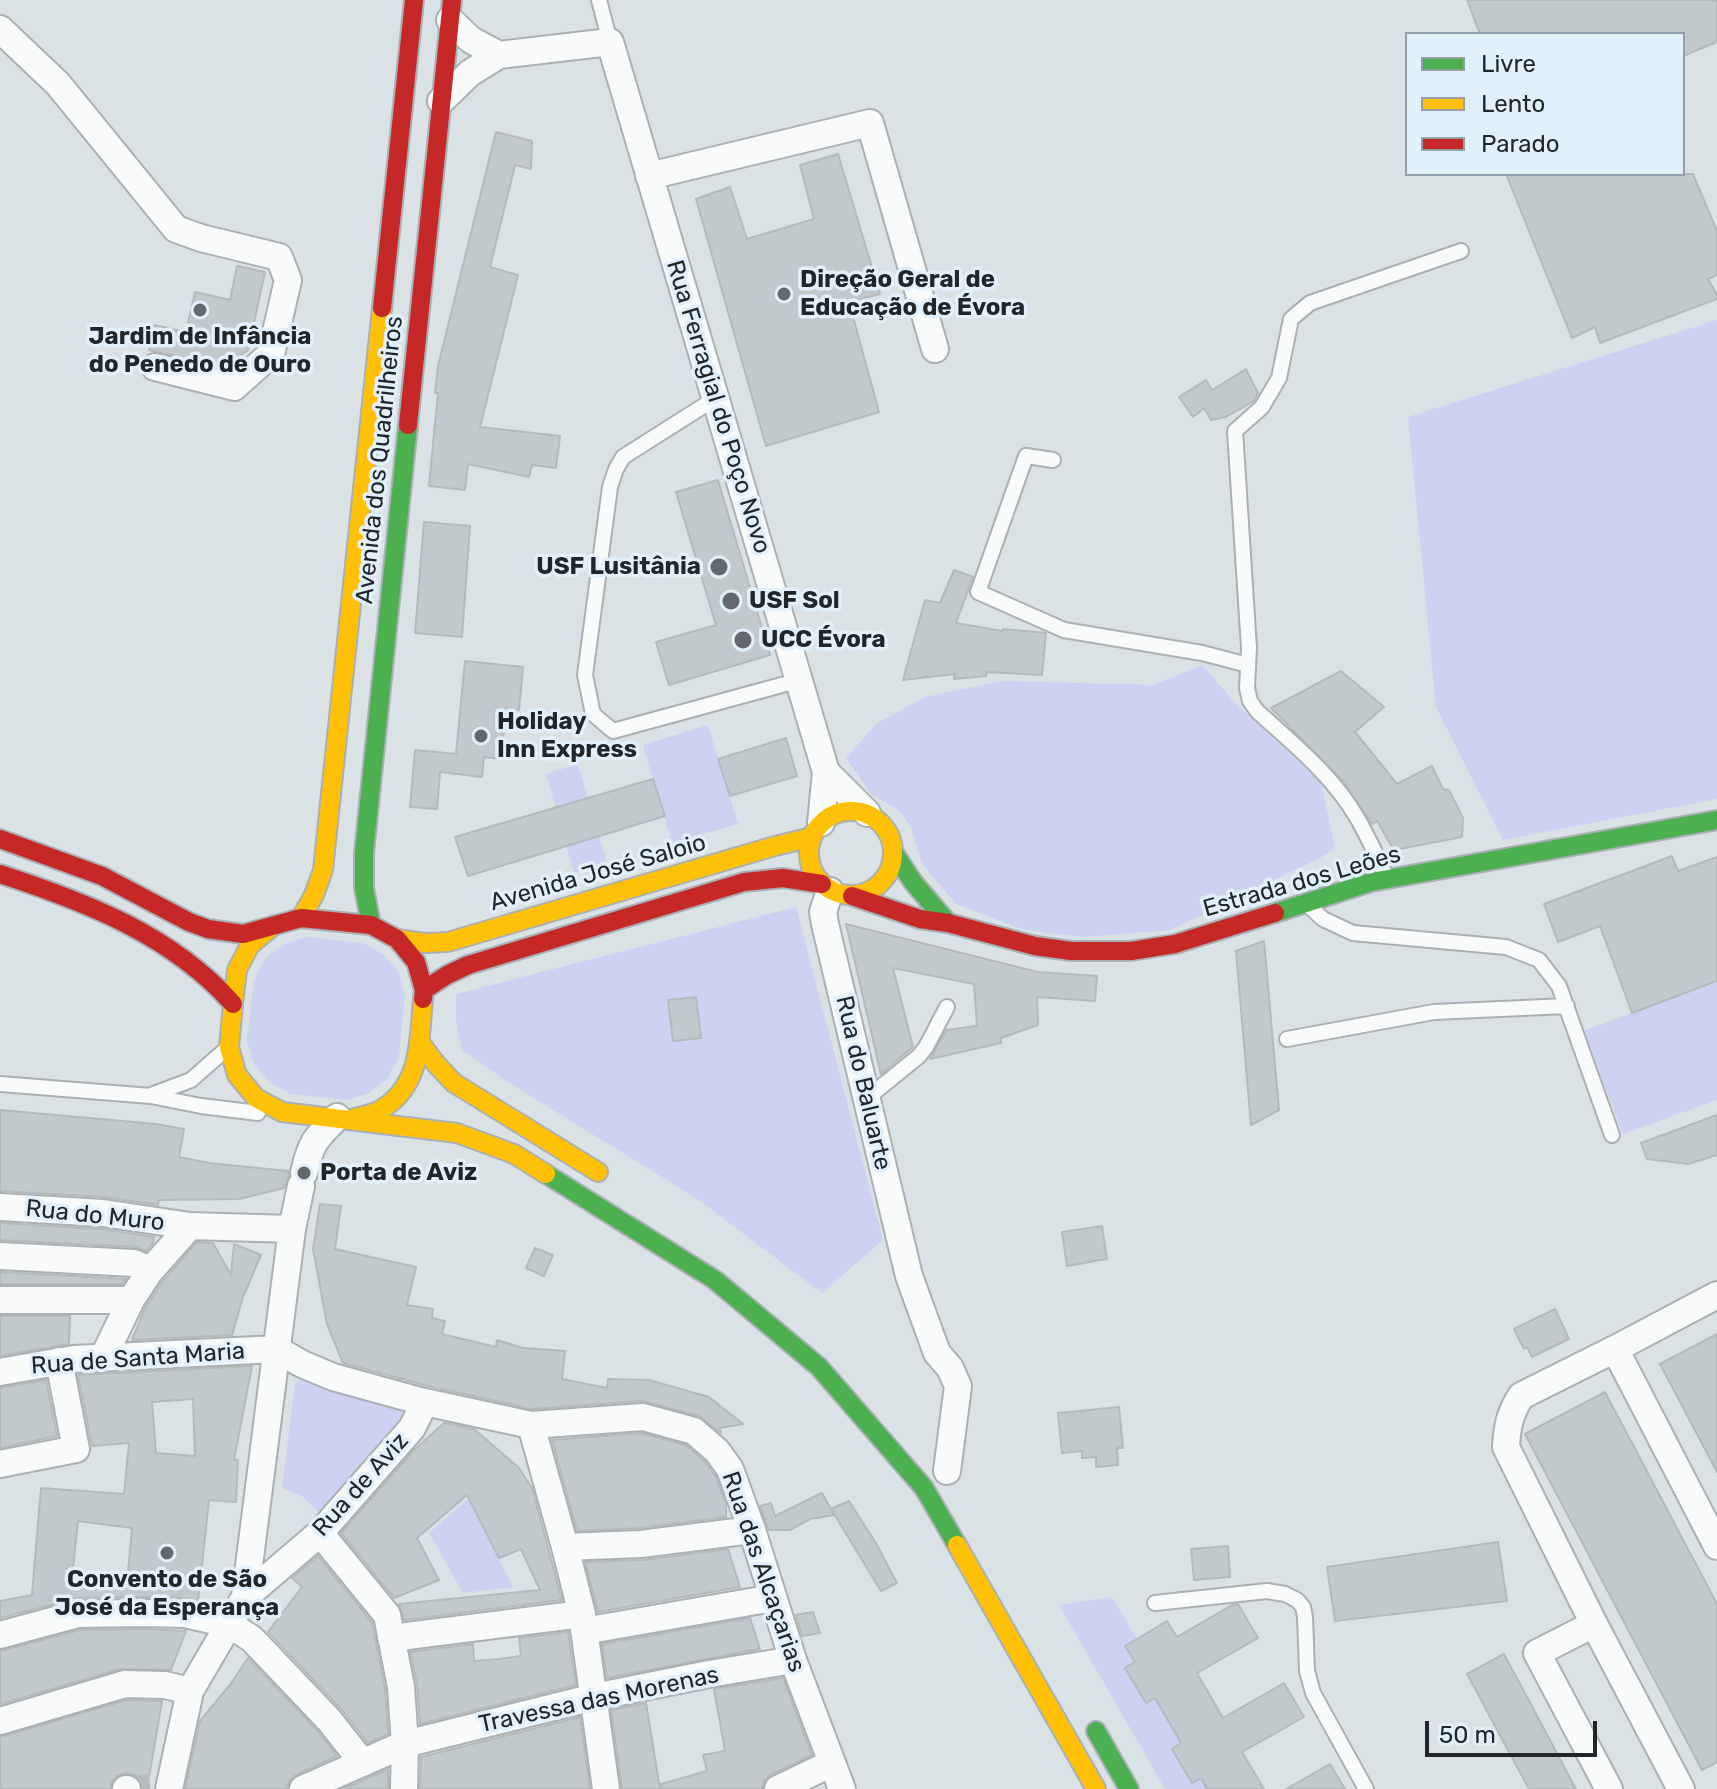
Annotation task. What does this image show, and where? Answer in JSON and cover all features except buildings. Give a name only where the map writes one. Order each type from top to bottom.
[{"type":"main road","name":"Avenida dos Quadrilheiros","points":[[301,918],[323,870],[414,0]]},
{"type":"main road","name":"Avenida dos Quadrilheiros","points":[[371,925],[364,900],[362,874],[451,10]]},
{"type":"main road","points":[[851,810],[867,813],[881,823],[891,836],[894,853],[891,869],[882,883],[868,893],[834,890],[812,870],[808,854],[816,830],[835,814],[851,810]]},
{"type":"main road","name":"Estrada dos Leões","points":[[948,923],[1035,946],[1071,951],[1131,951],[1175,944],[1371,882],[1717,820]]},
{"type":"main road","name":"Avenida José Saloio","points":[[397,939],[448,942],[775,846],[816,830]]},
{"type":"main road","points":[[0,839],[102,876],[208,929],[243,934],[301,918],[371,925],[397,939],[416,962],[424,990],[416,1066],[403,1092],[380,1111],[344,1118]]},
{"type":"main road","points":[[894,853],[913,882],[948,923]]},
{"type":"main road","points":[[0,874],[79,902],[138,930],[192,964],[233,1004]]},
{"type":"main road","name":"Avenida José Saloio","points":[[424,990],[468,965],[744,882],[800,878],[920,919],[948,923]]},
{"type":"main road","points":[[273,926],[250,945],[237,970],[233,1004],[229,1047],[237,1075],[256,1098],[282,1112],[457,1133],[514,1154],[715,1280],[819,1367],[924,1488],[1096,1789]]},
{"type":"main road","points":[[419,1041],[454,1083],[611,1180]]},
{"type":"main road","points":[[928,1449],[951,1478]]},
{"type":"main road","points":[[1090,1720],[1129,1789]]},
{"type":"street","points":[[451,10],[471,40],[499,55]]},
{"type":"street","points":[[0,29],[58,84],[176,229],[279,257],[288,280],[271,354],[234,387],[155,367]]},
{"type":"street","points":[[441,101],[470,73],[499,55],[610,42]]},
{"type":"street","name":"Rua Ferragial do Poço Novo","points":[[610,42],[826,772]]},
{"type":"street","points":[[649,176],[870,123],[935,349]]},
{"type":"street","points":[[826,772],[867,813]]},
{"type":"street","points":[[816,830],[826,772]]},
{"type":"street","name":"Rua do Baluarte","points":[[834,890],[823,912],[825,924],[909,1276],[937,1353],[950,1368],[958,1386],[951,1478]]},
{"type":"street","name":"Rua de Aviz","points":[[245,1597],[292,1229],[310,1148],[319,1135],[344,1118]]},
{"type":"street","name":"Rua do Muro","points":[[0,1207],[103,1213],[190,1226],[292,1229]]},
{"type":"street","points":[[103,1358],[131,1300],[150,1271],[190,1226]]},
{"type":"street","points":[[0,1256],[134,1263],[150,1271]]},
{"type":"street","points":[[1681,1789],[1506,1447],[1507,1428],[1512,1410],[1521,1396],[1717,1295]]},
{"type":"street","points":[[0,1300],[131,1300]]},
{"type":"street","name":"Rua de Aviz","points":[[148,1788],[190,1691],[245,1597],[320,1533],[412,1428],[419,1414],[420,1401],[322,1373],[276,1349]]},
{"type":"street","name":"Rua de Santa Maria","points":[[0,1372],[59,1361],[276,1349]]},
{"type":"street","points":[[1615,1349],[1717,1546]]},
{"type":"street","points":[[0,1464],[76,1449],[59,1361]]},
{"type":"street","name":"Rua das Alcaçarias","points":[[420,1401],[531,1425],[643,1417],[694,1431],[717,1451],[730,1469],[793,1660],[842,1789]]},
{"type":"street","points":[[531,1425],[583,1622],[606,1789]]},
{"type":"street","points":[[565,1547],[641,1544],[752,1530]]},
{"type":"street","points":[[320,1533],[387,1615],[401,1687],[404,1789]]},
{"type":"street","points":[[391,1638],[583,1622],[773,1598]]},
{"type":"street","points":[[0,1635],[78,1614],[185,1614],[229,1624],[252,1639],[329,1720],[363,1763]]},
{"type":"street","points":[[1594,1624],[1537,1653],[1609,1789]]},
{"type":"street","name":"Travessa das Morenas","points":[[303,1789],[405,1744],[594,1697],[793,1660]]},
{"type":"street","points":[[0,1721],[125,1684],[165,1685],[190,1691]]},
{"type":"street","points":[[778,1789],[832,1763]]},
{"type":"lane","points":[[599,0],[610,42]]},
{"type":"lane","points":[[1388,879],[1355,814],[1316,765],[1250,701],[1235,431],[1262,407],[1279,378],[1291,319],[1310,303],[1461,251]]},
{"type":"lane","points":[[716,398],[623,457],[616,469],[610,487],[585,675],[593,714],[613,731],[800,680]]},
{"type":"lane","points":[[1053,460],[1026,456],[978,592],[1064,630],[1202,653],[1248,665]]},
{"type":"lane","points":[[1305,903],[1323,919],[1353,933],[1506,947],[1539,960],[1559,986],[1612,1135]]},
{"type":"lane","points":[[1287,1039],[1434,1012],[1567,1006]]},
{"type":"lane","points":[[866,1099],[919,1056],[947,1007]]},
{"type":"lane","points":[[151,1096],[191,1080],[229,1047]]},
{"type":"lane","points":[[0,1084],[151,1096],[255,1113],[282,1112]]},
{"type":"lane","points":[[1155,1603],[1267,1591],[1297,1600],[1303,1607],[1305,1617],[1307,1671],[1313,1693],[1366,1789]]},
{"type":"shaded area","points":[[1717,320],[1717,799],[1503,840],[1436,707],[1408,417]]},
{"type":"shaded area","points":[[1202,665],[1238,706],[1321,782],[1335,848],[1170,930],[1083,937],[1024,930],[956,904],[922,864],[910,825],[897,809],[871,794],[846,758],[876,724],[925,697],[1002,681],[1153,685]]},
{"type":"shaded area","points":[[708,725],[738,824],[672,843],[643,745]]},
{"type":"shaded area","points":[[578,764],[607,863],[574,873],[546,774]]},
{"type":"shaded area","points":[[796,907],[883,1240],[822,1293],[696,1198],[506,1081],[462,1050],[456,1020],[456,994]]},
{"type":"shaded area","points":[[306,937],[363,943],[383,954],[399,973],[405,995],[399,1057],[388,1078],[369,1093],[347,1100],[290,1094],[270,1082],[254,1064],[247,1041],[254,980],[265,959],[284,944]]},
{"type":"shaded area","points":[[1717,981],[1717,1100],[1623,1134],[1584,1031]]},
{"type":"shaded area","points":[[300,1377],[397,1403],[403,1415],[319,1512],[302,1496],[282,1488],[295,1384]]},
{"type":"shaded area","points":[[468,1499],[513,1587],[463,1593],[429,1533]]},
{"type":"shaded area","points":[[1112,1597],[1137,1639],[1125,1646],[1135,1662],[1125,1668],[1146,1703],[1155,1698],[1181,1743],[1172,1749],[1192,1783],[1201,1778],[1207,1789],[1165,1789],[1059,1605]]},
{"type":"tunnel","points":[[127,1789],[150,1787]]},
{"type":"traffic: fast","points":[[371,925],[364,888],[364,853],[408,425]]},
{"type":"traffic: fast","points":[[1275,913],[1371,882],[1717,820]]},
{"type":"traffic: fast","points":[[894,853],[913,882],[948,923]]},
{"type":"traffic: fast","points":[[546,1174],[715,1280],[819,1367],[924,1488],[957,1545]]},
{"type":"traffic: fast","points":[[1096,1731],[1129,1789]]},
{"type":"traffic: slow","points":[[301,918],[323,870],[382,308]]},
{"type":"traffic: slow","points":[[843,811],[859,811],[875,818],[886,829],[893,853],[890,869],[881,883],[859,895],[843,895],[827,888],[816,877],[809,861],[809,845],[816,829],[827,818],[843,811]]},
{"type":"traffic: slow","points":[[397,939],[448,942],[812,837]]},
{"type":"traffic: slow","points":[[273,926],[250,945],[237,970],[233,1004],[229,1047],[237,1075],[256,1098],[282,1112],[457,1133],[514,1154],[546,1174]]},
{"type":"traffic: slow","points":[[351,1119],[382,1109],[405,1087],[419,1046],[423,999]]},
{"type":"traffic: slow","points":[[419,1041],[454,1083],[598,1172]]},
{"type":"traffic: slow","points":[[957,1545],[1096,1789]]},
{"type":"traffic: jam","points":[[382,308],[414,0]]},
{"type":"traffic: jam","points":[[408,425],[452,0]]},
{"type":"traffic: jam","points":[[0,839],[102,876],[208,929],[243,934],[301,918],[371,925],[397,939],[416,962],[424,990],[423,999]]},
{"type":"traffic: jam","points":[[0,874],[95,909],[155,940],[209,980],[233,1004]]},
{"type":"traffic: jam","points":[[424,990],[468,965],[744,882],[783,878],[822,884]]},
{"type":"traffic: jam","points":[[852,896],[920,919],[948,923],[1035,946],[1071,951],[1131,951],[1175,944],[1275,913]]},
{"type":"place","name":"Direção Geral de Educação de Évora","points":[[784,294]]},
{"type":"place","name":"Jardim de Infância do Penedo de Ouro","points":[[200,310]]},
{"type":"place","name":"USF Lusitânia","points":[[719,567]]},
{"type":"place","name":"USF Sol","points":[[731,601]]},
{"type":"place","name":"UCC Évora","points":[[743,640]]},
{"type":"place","name":"Holiday Inn Express","points":[[481,736]]},
{"type":"place","name":"Porta de Aviz","points":[[304,1173]]},
{"type":"place","name":"Convento de São José da Esperança","points":[[167,1553]]}]
